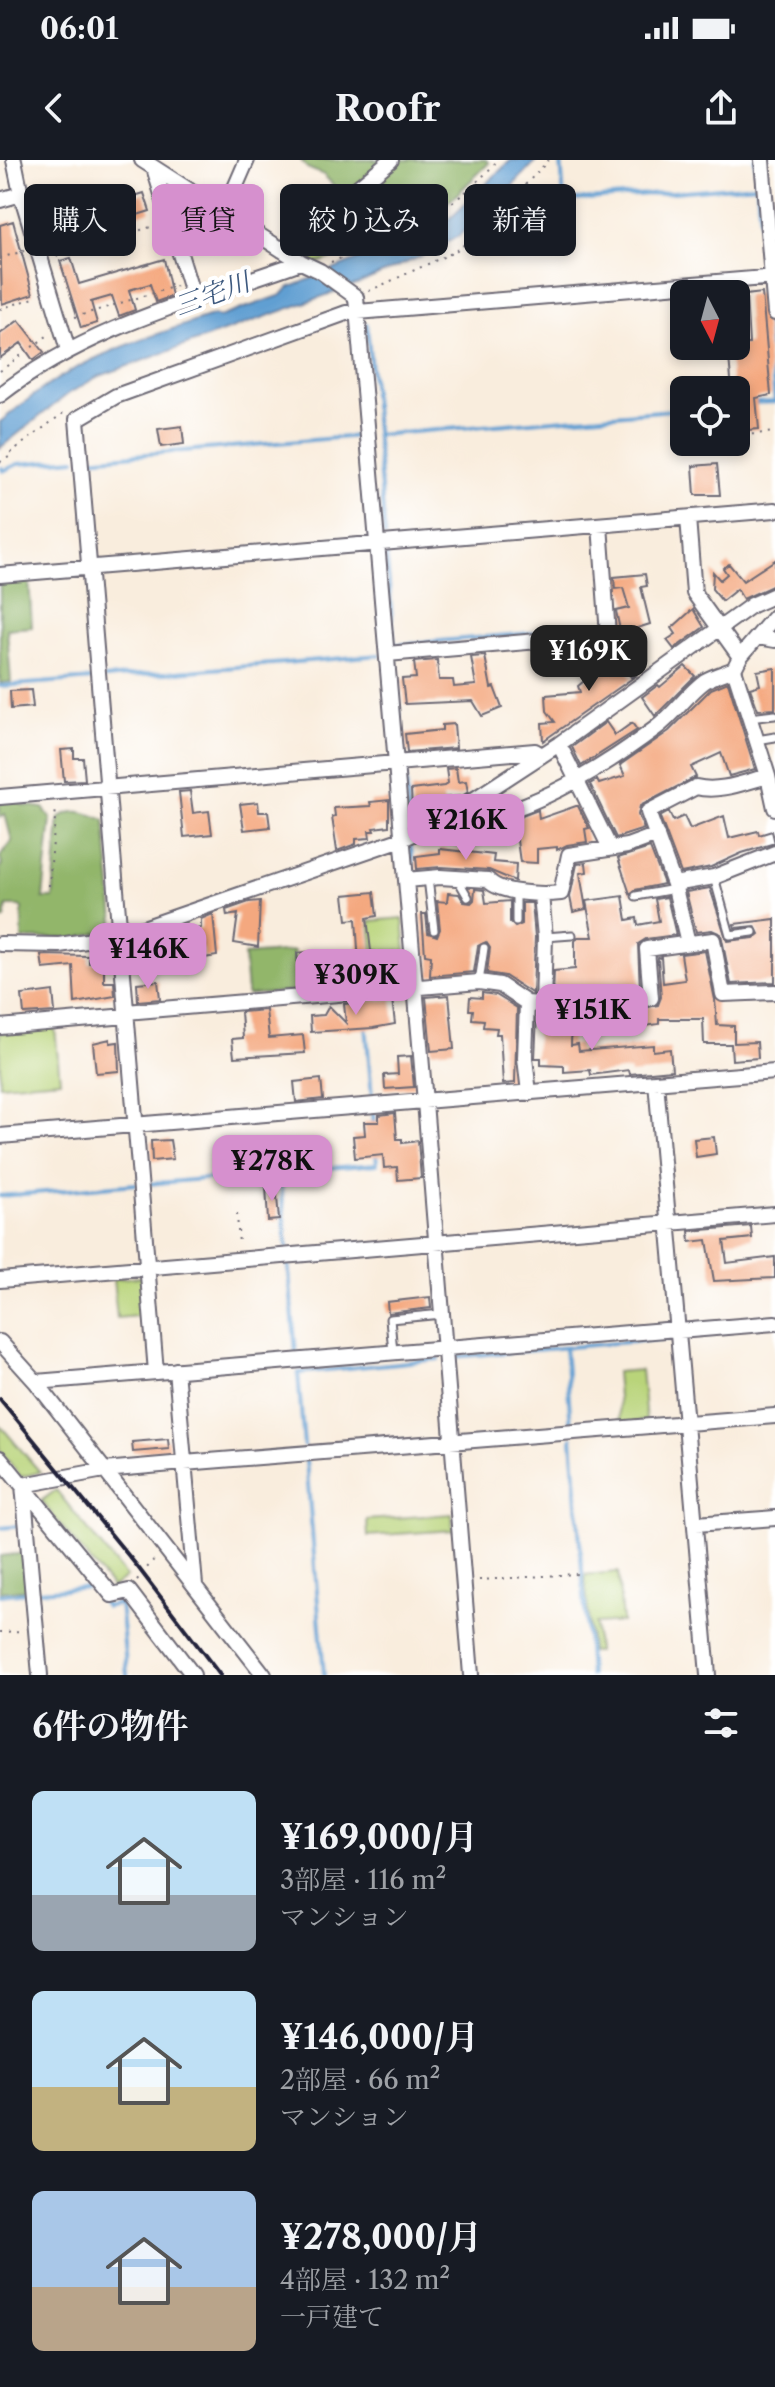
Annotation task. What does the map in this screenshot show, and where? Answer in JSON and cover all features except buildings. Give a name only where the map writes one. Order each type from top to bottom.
[{"type":"street","points":[[14,160],[24,204]]},
{"type":"street","points":[[237,184],[247,160]]},
{"type":"street","points":[[362,184],[391,160]]},
{"type":"street","points":[[762,160],[775,313]]},
{"type":"street","points":[[148,164],[179,184]]},
{"type":"street","points":[[148,164],[156,184]]},
{"type":"street","points":[[0,200],[21,194]]},
{"type":"street","points":[[40,256],[68,350]]},
{"type":"street","points":[[180,256],[194,300]]},
{"type":"street","points":[[292,256],[318,269],[355,300],[774,277]]},
{"type":"street","points":[[0,395],[68,350],[117,327],[301,262]]},
{"type":"street","points":[[355,300],[471,1675]]},
{"type":"street","points":[[156,1372],[77,419],[116,396],[346,313],[355,300]]},
{"type":"street","points":[[0,575],[775,510]]},
{"type":"street","points":[[688,518],[694,593],[719,628],[737,663],[775,808]]},
{"type":"street","points":[[387,654],[608,635],[600,525]]},
{"type":"street","points":[[0,944],[59,945],[120,936],[402,839],[438,823],[559,744],[752,605],[775,595]]},
{"type":"street","points":[[438,823],[457,823],[501,812],[549,795],[578,779],[659,727],[705,681],[737,663],[775,616]]},
{"type":"street","points":[[758,637],[775,640]]},
{"type":"street","points":[[559,744],[610,848]]},
{"type":"street","points":[[0,797],[535,751],[542,755]]},
{"type":"street","points":[[688,943],[675,887],[648,812],[696,787],[719,789],[768,776]]},
{"type":"street","points":[[406,880],[488,880],[493,886],[541,895],[561,893],[569,855],[627,846],[657,835]]},
{"type":"street","points":[[675,887],[714,877],[775,853]]},
{"type":"street","points":[[541,895],[545,937],[543,1004]]},
{"type":"street","points":[[0,1027],[479,982],[500,985],[527,1003],[575,1007],[615,1004],[651,998],[647,949],[713,940],[723,994],[775,992]]},
{"type":"street","points":[[527,1003],[525,1058],[529,1093]]},
{"type":"street","points":[[0,1136],[775,1072]]},
{"type":"street","points":[[656,1082],[708,1675]]},
{"type":"street","points":[[0,1280],[775,1214]]},
{"type":"street","points":[[36,1382],[775,1323]]},
{"type":"street","points":[[0,1342],[36,1382],[264,1675]]},
{"type":"street","points":[[176,1370],[195,1585]]},
{"type":"street","points":[[0,1482],[21,1483],[104,1470],[184,1463],[775,1416]]},
{"type":"street","points":[[0,1458],[112,1595],[129,1591],[193,1675]]},
{"type":"street","points":[[21,1483],[40,1675]]},
{"type":"street","points":[[696,1524],[775,1518]]},
{"type":"lane","points":[[749,718],[775,715]]},
{"type":"lane","points":[[756,740],[775,737]]},
{"type":"lane","points":[[714,877],[730,935]]},
{"type":"lane","points":[[428,878],[434,930]]},
{"type":"lane","points":[[457,878],[468,897]]},
{"type":"lane","points":[[636,896],[675,887]]},
{"type":"lane","points":[[516,890],[516,921]]},
{"type":"lane","points":[[713,940],[753,932]]},
{"type":"lane","points":[[545,937],[572,935]]},
{"type":"lane","points":[[479,982],[484,948]]},
{"type":"lane","points":[[393,1352],[390,1319],[442,1314]]},
{"type":"path","points":[[318,269],[416,227],[453,204],[498,160]]},
{"type":"path","points":[[355,300],[454,252],[476,236],[549,160]]},
{"type":"path","points":[[0,258],[24,256]]},
{"type":"path","points":[[0,371],[61,326],[188,282]]},
{"type":"path","points":[[0,309],[51,293]]},
{"type":"path","points":[[750,435],[775,432]]},
{"type":"path","points":[[606,635],[640,685]]},
{"type":"path","points":[[49,886],[57,793]]},
{"type":"path","points":[[237,1214],[240,1260]]},
{"type":"path","points":[[129,1591],[164,1546]]},
{"type":"path","points":[[463,1581],[577,1574]]},
{"type":"path","points":[[0,1632],[37,1630]]},
{"type":"green space","points":[[301,160],[387,160],[358,184],[332,184],[324,175],[307,168]]},
{"type":"green space","points":[[396,160],[486,160],[489,163],[448,202],[448,184],[386,184],[379,174]]},
{"type":"green space","points":[[303,256],[338,256],[316,264]]},
{"type":"green space","points":[[29,578],[32,627],[7,629],[11,682],[0,683],[0,581]]},
{"type":"green space","points":[[16,801],[43,808],[51,819],[43,898],[53,898],[59,818],[76,812],[105,820],[114,922],[110,930],[77,938],[22,939],[22,908],[7,906],[5,919],[0,920],[0,857],[12,841],[5,814],[0,817],[0,802]]},
{"type":"green space","points":[[403,918],[406,951],[373,950],[370,921]]},
{"type":"green space","points":[[171,922],[175,963],[129,967],[127,944],[133,937]]},
{"type":"green space","points":[[294,951],[297,991],[247,995],[244,955]]},
{"type":"green space","points":[[55,1028],[60,1080],[0,1085],[0,1033]]},
{"type":"green space","points":[[140,1277],[144,1280],[147,1315],[117,1318],[113,1279]]},
{"type":"green space","points":[[641,1370],[646,1421],[620,1423],[616,1372]]},
{"type":"green space","points":[[0,1425],[40,1472],[21,1477],[0,1450]]},
{"type":"green space","points":[[56,1490],[126,1577],[112,1588],[41,1501]]},
{"type":"green space","points":[[452,1514],[453,1530],[368,1536],[367,1520]]},
{"type":"green space","points":[[26,1553],[29,1589],[0,1592],[0,1556]]},
{"type":"green space","points":[[618,1572],[622,1622],[595,1624],[597,1652],[591,1652],[585,1575]]},
{"type":"water","points":[[511,160],[537,160],[514,184],[486,184]]},
{"type":"water","points":[[464,205],[464,231],[448,242],[448,219]]},
{"type":"water","points":[[367,256],[422,256],[360,283],[97,377],[68,394],[0,448],[0,422],[63,375],[104,354],[214,315],[219,317],[282,295],[288,288]]},
{"type":"waterway","points":[[561,160],[564,201],[757,185],[755,160]]},
{"type":"waterway","points":[[757,185],[764,271]]},
{"type":"waterway","points":[[765,285],[775,401]]},
{"type":"waterway","points":[[367,324],[385,536]]},
{"type":"waterway","points":[[754,403],[775,402]]},
{"type":"waterway","points":[[377,435],[670,410]]},
{"type":"waterway","points":[[87,459],[360,436]]},
{"type":"waterway","points":[[2,468],[3,471],[18,464],[75,459]]},
{"type":"waterway","points":[[386,550],[394,644]]},
{"type":"waterway","points":[[394,645],[599,627]]},
{"type":"waterway","points":[[105,678],[380,655]]},
{"type":"waterway","points":[[395,660],[403,755]]},
{"type":"waterway","points":[[0,686],[93,679]]},
{"type":"waterway","points":[[405,770],[410,828]]},
{"type":"waterway","points":[[411,846],[413,873]]},
{"type":"waterway","points":[[414,885],[419,954]]},
{"type":"waterway","points":[[363,984],[407,980]]},
{"type":"waterway","points":[[366,1024],[372,1098]]},
{"type":"waterway","points":[[373,1112],[374,1127]]},
{"type":"waterway","points":[[287,1248],[280,1172],[377,1164],[376,1152]]},
{"type":"waterway","points":[[147,1184],[280,1172]]},
{"type":"waterway","points":[[0,1196],[136,1184]]},
{"type":"waterway","points":[[285,1262],[288,1261],[296,1354]]},
{"type":"waterway","points":[[453,1357],[674,1338]]},
{"type":"waterway","points":[[565,1347],[571,1426]]},
{"type":"waterway","points":[[304,1446],[298,1373],[439,1359]]},
{"type":"waterway","points":[[572,1438],[590,1675]]},
{"type":"waterway","points":[[306,1460],[324,1675]]},
{"type":"waterway","points":[[0,1528],[22,1526]]},
{"type":"waterway","points":[[39,1591],[92,1587],[106,1607],[120,1603],[127,1675]]},
{"type":"waterway","points":[[0,1595],[28,1592]]},
{"type":"railway","points":[[0,1399],[137,1566],[220,1675]]},
{"type":"water label","name":"三宅川","points":[[212,294]]}]
